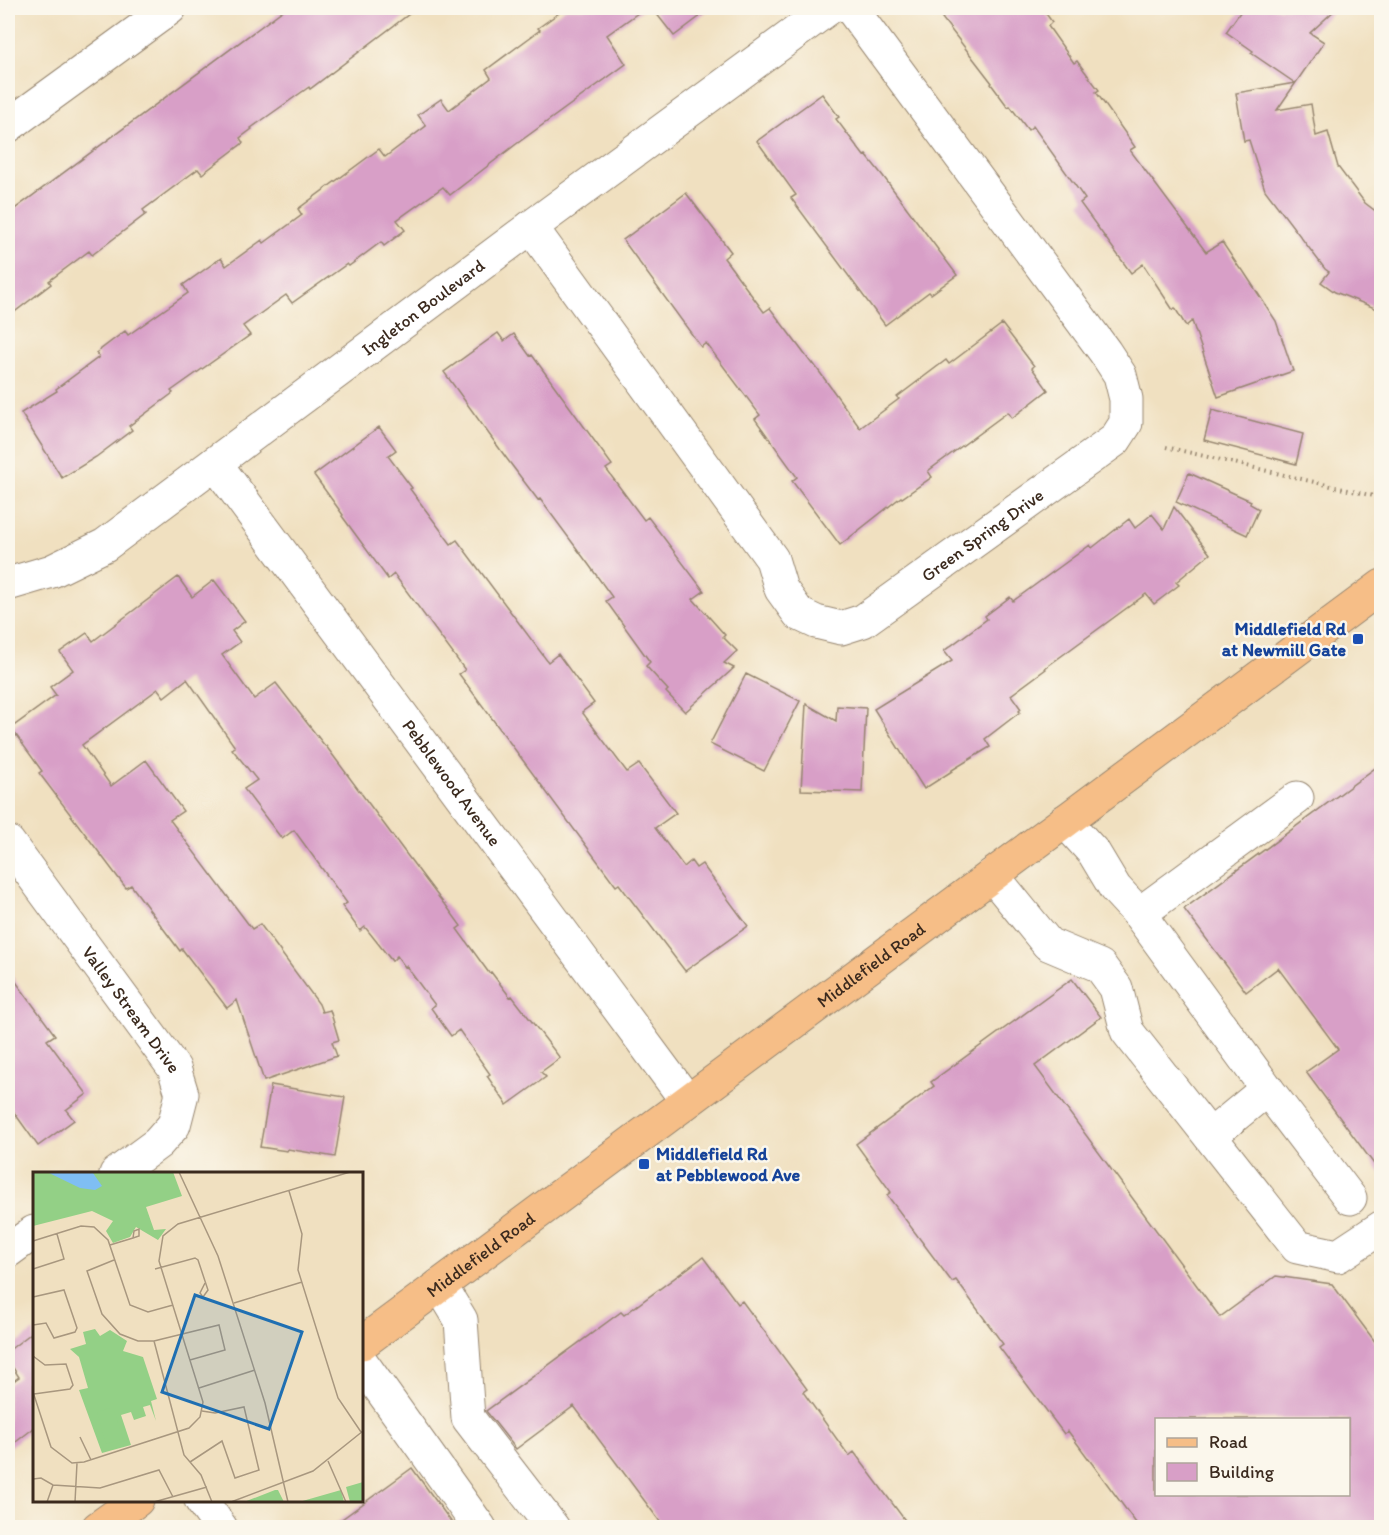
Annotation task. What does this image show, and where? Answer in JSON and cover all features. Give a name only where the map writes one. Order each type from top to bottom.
[{"type":"main road","name":"Middlefield Road","points":[[363,1342],[1382,586]]},
{"type":"main road","points":[[98,1527],[134,1502]]},
{"type":"street","points":[[8,126],[170,8]]},
{"type":"street","name":"Ingleton Boulevard","points":[[8,584],[52,572],[105,545],[829,8]]},
{"type":"street","name":"Green Spring Drive","points":[[531,227],[772,559],[781,589],[799,614],[816,622],[841,628],[863,621],[1115,440],[1126,423],[1126,399],[1120,375],[1105,352],[851,8]]},
{"type":"street","name":"Pebblewood Avenue","points":[[215,464],[687,1101]]},
{"type":"street","points":[[1139,914],[1297,798]]},
{"type":"street","points":[[1065,821],[1094,853],[1115,888],[1139,914],[1350,1198]]},
{"type":"street","name":"Valley Stream Drive","points":[[8,842],[174,1068],[182,1094],[174,1125],[158,1143],[117,1172]]},
{"type":"street","points":[[992,875],[1048,944],[1100,966],[1116,988],[1126,1031],[1297,1247],[1338,1256],[1382,1227]]},
{"type":"street","points":[[1210,1136],[1267,1089]]},
{"type":"street","points":[[8,1251],[33,1233]]},
{"type":"street","points":[[440,1285],[461,1320],[468,1418],[553,1527]]},
{"type":"street","points":[[363,1364],[480,1527]]},
{"type":"street","points":[[202,1502],[221,1527]]},
{"type":"path","points":[[1166,447],[1382,498]]},
{"type":"building","points":[[286,8],[417,8],[310,89],[309,87],[251,128],[240,138],[243,143],[202,174],[198,169],[143,210],[146,214],[92,255],[89,251],[49,281],[51,284],[8,317],[8,214]]},
{"type":"building","points":[[566,8],[645,8],[607,35],[626,64],[450,195],[443,187],[397,220],[405,230],[384,246],[381,242],[292,303],[286,295],[243,326],[250,335],[171,391],[173,393],[129,426],[132,430],[96,457],[62,478],[21,413],[57,391],[56,389],[99,357],[96,353],[125,331],[128,335],[188,293],[183,285],[221,258],[226,266],[262,240],[264,243],[302,215],[298,209],[379,149],[385,157],[426,126],[418,115],[441,99],[449,110],[491,78],[486,70]]},
{"type":"building","points":[[652,8],[711,8],[674,36]]},
{"type":"building","points":[[956,8],[1042,8],[1052,22],[1048,26],[1074,63],[1077,61],[1099,90],[1096,92],[1135,147],[1130,150],[1206,252],[1222,242],[1242,269],[1276,321],[1293,371],[1218,397],[1192,321],[1186,326],[1143,264],[1131,273],[1080,203],[1085,199],[1033,126],[1028,130],[1010,106],[1008,107],[942,18]]},
{"type":"building","points":[[1243,8],[1337,8],[1310,33],[1324,42],[1277,110],[1311,104],[1316,136],[1328,132],[1338,167],[1365,203],[1382,216],[1382,311],[1335,292],[1321,282],[1329,272],[1265,190],[1249,140],[1244,141],[1236,93],[1295,83],[1251,53],[1253,51],[1226,32]]},
{"type":"building","points":[[822,94],[839,117],[836,119],[864,156],[866,155],[883,176],[957,275],[931,294],[929,292],[885,325],[791,198],[796,195],[757,141]]},
{"type":"building","points":[[686,193],[731,252],[724,258],[764,312],[770,308],[860,428],[946,360],[949,364],[1002,324],[1034,366],[1032,368],[1048,390],[1012,418],[1008,412],[928,471],[932,477],[901,497],[840,545],[792,481],[797,477],[755,419],[760,415],[706,343],[701,347],[623,240]]},
{"type":"building","points":[[498,333],[504,341],[514,334],[530,356],[532,355],[612,465],[606,469],[644,520],[648,517],[704,591],[693,599],[737,651],[724,663],[734,668],[685,712],[646,666],[650,662],[606,601],[612,597],[444,372]]},
{"type":"building","points":[[1212,410],[1303,434],[1296,464],[1204,440]]},
{"type":"building","points":[[379,427],[396,450],[388,456],[451,544],[457,540],[548,662],[558,654],[594,703],[582,712],[627,772],[639,764],[676,813],[655,828],[684,867],[691,861],[696,868],[702,864],[748,926],[685,971],[619,884],[616,886],[459,674],[465,670],[394,574],[388,579],[314,475]]},
{"type":"building","points":[[1189,473],[1251,501],[1250,504],[1259,509],[1247,535],[1176,502]]},
{"type":"building","points":[[1174,507],[1210,554],[1176,582],[1179,585],[1154,604],[1146,594],[1011,695],[1021,709],[1020,712],[985,739],[990,747],[924,789],[874,709],[952,661],[944,651],[987,619],[985,616],[1010,597],[1013,601],[1090,545],[1092,548],[1129,519],[1135,528],[1152,514],[1164,529]]},
{"type":"building","points":[[178,577],[192,597],[214,580],[245,621],[232,631],[240,642],[222,655],[254,699],[276,683],[445,904],[461,926],[457,929],[489,973],[491,972],[510,997],[512,996],[560,1058],[541,1072],[546,1077],[507,1105],[487,1076],[490,1074],[459,1030],[451,1036],[431,1008],[435,1005],[406,966],[397,956],[392,961],[365,927],[360,931],[342,906],[347,903],[294,830],[282,839],[244,789],[257,780],[232,749],[235,747],[187,679],[164,697],[158,689],[82,745],[111,786],[146,760],[183,811],[170,820],[252,929],[260,924],[319,1004],[322,1012],[330,1010],[339,1040],[332,1042],[337,1056],[264,1081],[237,1000],[227,1008],[182,949],[180,951],[131,885],[126,888],[39,773],[42,771],[11,728],[56,695],[50,687],[73,670],[60,652],[87,633],[93,641]]},
{"type":"building","points":[[746,674],[800,701],[764,771],[710,744]]},
{"type":"building","points":[[806,704],[836,721],[837,706],[866,708],[862,792],[801,790]]},
{"type":"building","points":[[1382,763],[1382,1175],[1306,1072],[1338,1049],[1278,968],[1246,992],[1184,909]]},
{"type":"building","points":[[8,971],[55,1035],[47,1040],[87,1094],[66,1110],[74,1120],[38,1146],[8,1104]]},
{"type":"building","points":[[1072,979],[1101,1017],[1035,1066],[1220,1317],[1276,1276],[1332,1284],[1382,1351],[1382,1527],[1139,1527],[1068,1431],[1064,1434],[999,1347],[1003,1344],[956,1280],[952,1282],[887,1195],[891,1192],[856,1144],[934,1086],[931,1082]]},
{"type":"building","points":[[271,1085],[345,1097],[335,1157],[260,1147]]},
{"type":"building","points":[[703,1257],[738,1304],[742,1301],[807,1389],[803,1392],[849,1456],[854,1452],[910,1527],[664,1527],[574,1406],[516,1449],[486,1411],[621,1312],[624,1315]]},
{"type":"building","points":[[33,1332],[33,1429],[8,1448],[8,1385],[19,1377],[8,1360],[8,1351]]},
{"type":"building","points":[[412,1468],[455,1527],[331,1527]]},
{"type":"place","name":"Middlefield Rd at Newmill Gate","points":[[1358,639]]},
{"type":"place","name":"Middlefield Rd at Pebblewood Ave","points":[[644,1164]]}]
